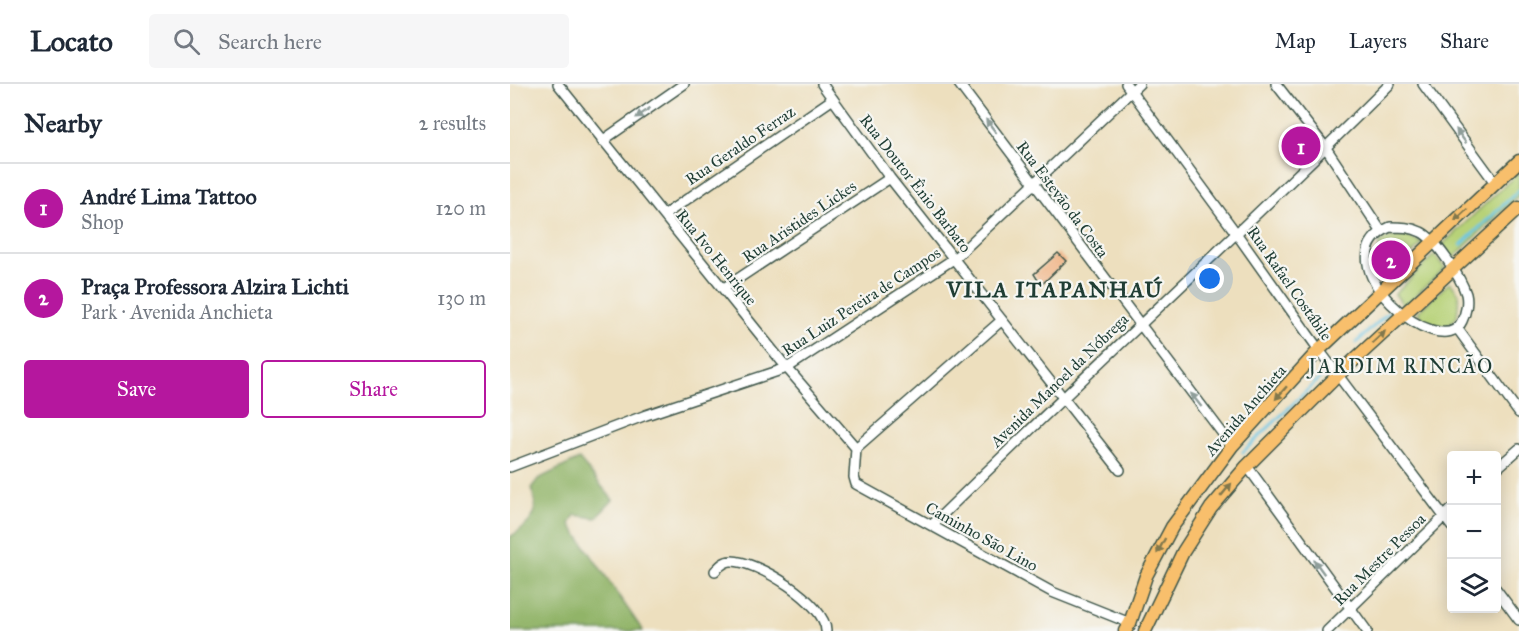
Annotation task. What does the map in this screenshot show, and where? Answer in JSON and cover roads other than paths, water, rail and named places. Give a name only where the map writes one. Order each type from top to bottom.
[{"type":"main road","name":"Avenida Anchieta","points":[[1128,627],[1146,576],[1172,527],[1232,446],[1319,350],[1519,161]]},
{"type":"main road","points":[[1146,631],[1183,552],[1211,508],[1246,466],[1339,374],[1518,212]]},
{"type":"street","name":"Rua Ivo Henrique","points":[[558,84],[787,368],[856,448]]},
{"type":"street","points":[[603,141],[684,84]]},
{"type":"street","name":"Rua Doutor Ênio Barbato","points":[[822,84],[890,178],[1120,470]]},
{"type":"street","name":"Rua Estevão da Costa","points":[[959,84],[1138,325],[1232,446]]},
{"type":"street","points":[[1276,84],[1326,148],[1381,231]]},
{"type":"street","name":"Avenida Manoel da Nóbrega","points":[[932,525],[1063,395],[1326,148],[1390,84]]},
{"type":"street","points":[[1423,84],[1496,184]]},
{"type":"street","name":"Rua Luiz Pereira de Campos","points":[[510,467],[635,419],[787,368],[955,258],[1133,86]]},
{"type":"street","name":"Rua Rafael Costábile","points":[[1133,86],[1319,350],[1447,521]]},
{"type":"street","name":"Rua Geraldo Ferraz","points":[[664,215],[833,99]]},
{"type":"street","name":"Rua Aristides Lickes","points":[[724,288],[890,178]]},
{"type":"street","points":[[1390,227],[1405,227],[1422,232],[1433,241],[1453,270],[1467,297],[1462,322],[1457,328],[1441,333],[1429,331],[1404,314],[1371,278],[1368,262],[1370,248],[1381,231],[1390,227]]},
{"type":"street","points":[[856,448],[1002,320]]},
{"type":"street","points":[[1457,328],[1519,413]]},
{"type":"street","name":"Caminho São Lino","points":[[856,448],[854,477],[856,484],[1052,592],[1128,627]]},
{"type":"street","points":[[1501,465],[1519,449]]},
{"type":"street","points":[[1246,466],[1367,631]]},
{"type":"street","name":"Rua Mestre Pessoa","points":[[1327,631],[1447,513]]},
{"type":"street","points":[[715,571],[722,564],[732,561],[778,580],[795,590],[819,611],[826,631]]},
{"type":"street","points":[[1501,595],[1519,620]]},
{"type":"waterway","points":[[1461,245],[1519,190]]},
{"type":"waterway","points":[[1356,343],[1389,312]]},
{"type":"waterway","points":[[1243,452],[1321,377]]},
{"type":"place","name":"André Lima Tattoo","points":[[1301,146]]},
{"type":"place","name":"Praça Professora Alzira Lichti","points":[[1391,260]]},
{"type":"district","name":"VILA ITAPANHAÚ","points":[[1055,289]]},
{"type":"district","name":"JARDIM RINCÃO","points":[[1401,366]]}]
